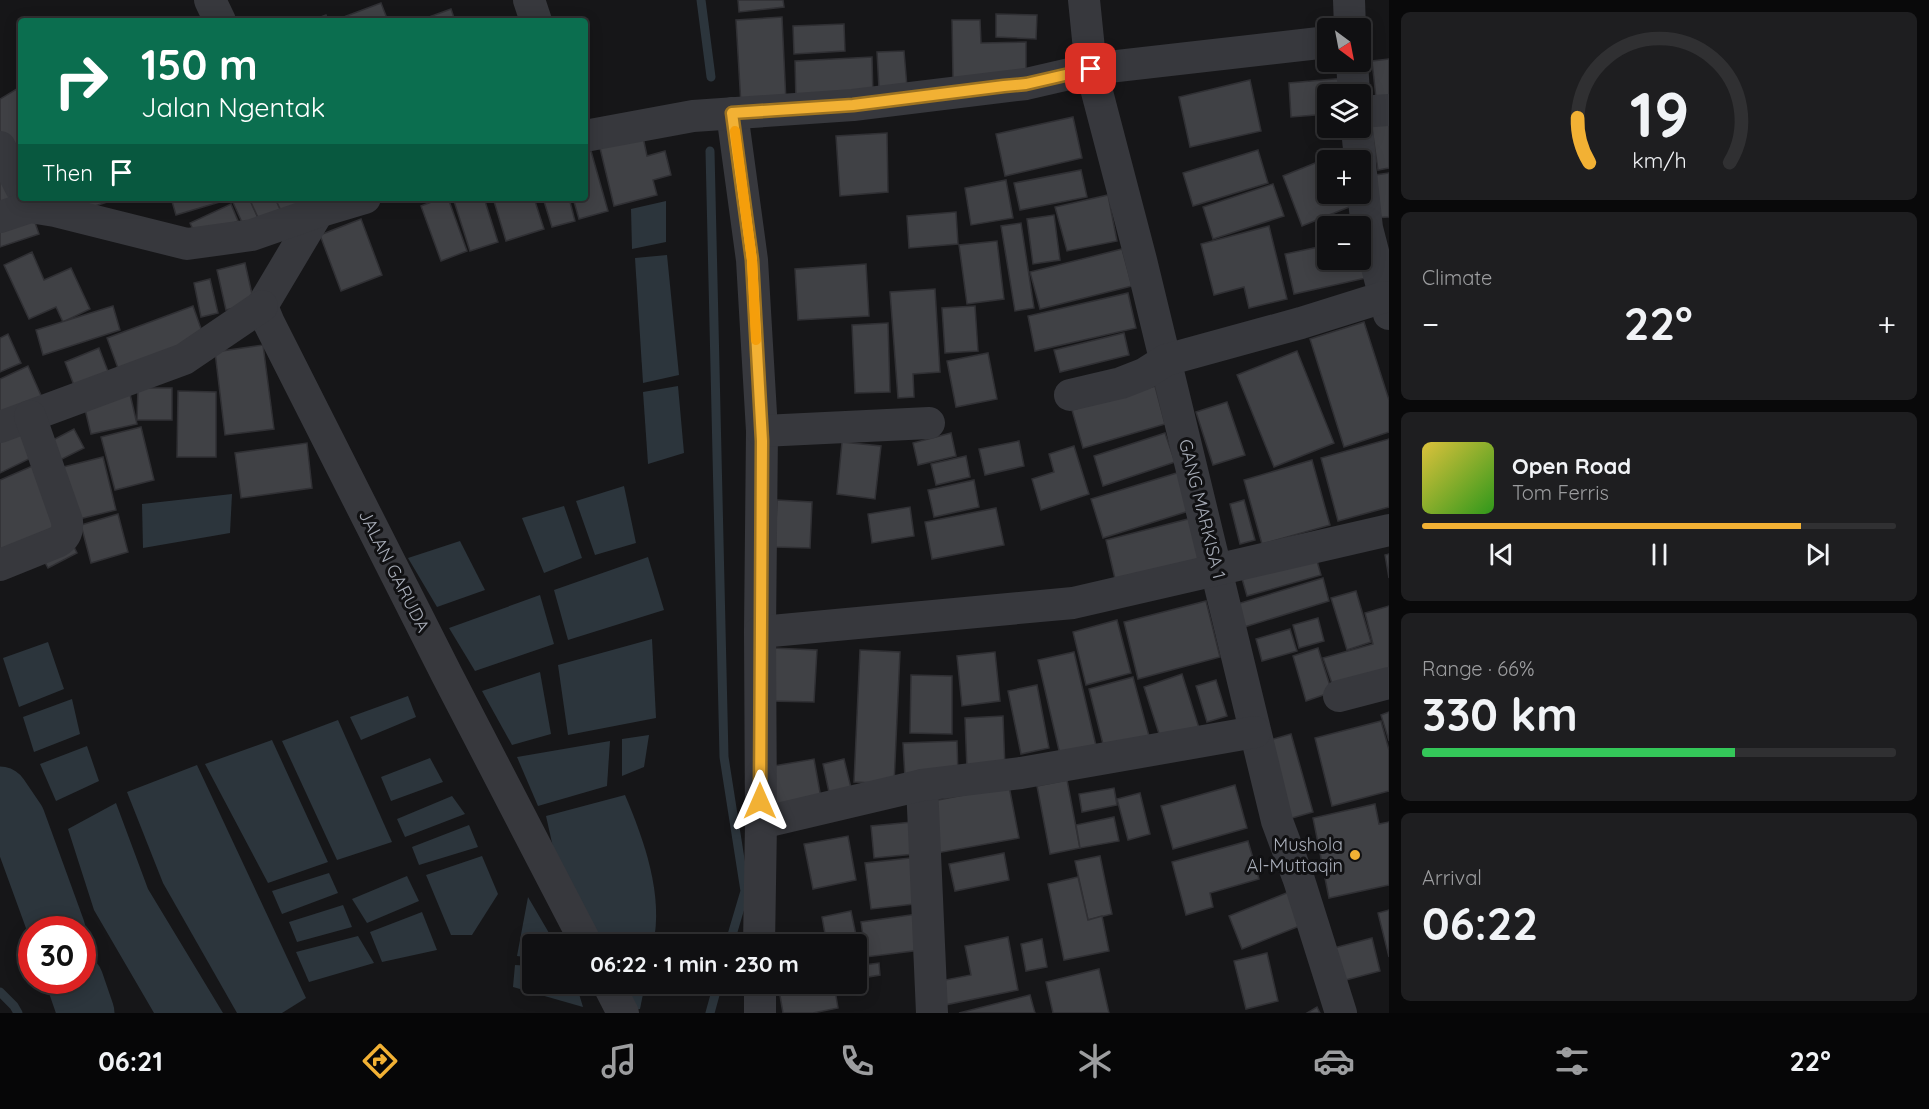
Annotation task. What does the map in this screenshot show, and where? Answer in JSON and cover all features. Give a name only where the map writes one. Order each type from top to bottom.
[{"type":"street","points":[[210,0],[219,18]]},
{"type":"street","points":[[529,0],[535,18]]},
{"type":"street","name":"GANG MARKISA 1","points":[[1084,0],[1091,69],[1166,360],[1277,820],[1299,880],[1341,1013]]},
{"type":"street","points":[[1349,0],[1350,18]]},
{"type":"street","points":[[588,135],[693,117],[853,105],[1014,85],[1091,69],[1317,43]]},
{"type":"street","points":[[1371,111],[1389,110]]},
{"type":"street","points":[[732,113],[752,260],[762,430],[759,934]]},
{"type":"street","points":[[0,147],[18,182]]},
{"type":"street","points":[[0,217],[22,201]]},
{"type":"street","points":[[33,201],[55,211],[187,244],[252,235],[314,205],[343,201]]},
{"type":"street","points":[[1070,395],[1121,383],[1144,374],[1166,360],[1300,323],[1385,287],[1367,228],[1364,204]]},
{"type":"street","points":[[0,427],[184,359],[262,306],[314,205]]},
{"type":"street","name":"JALAN GARUDA","points":[[262,306],[447,675],[581,934]]},
{"type":"street","points":[[0,564],[57,543],[64,538],[68,529],[30,416]]},
{"type":"street","points":[[762,430],[929,423]]},
{"type":"street","points":[[760,632],[1072,603],[1389,530]]},
{"type":"street","points":[[1339,696],[1389,683]]},
{"type":"street","points":[[760,823],[922,785],[1021,773],[1256,732]]},
{"type":"street","points":[[922,785],[932,1013]]},
{"type":"street","points":[[613,994],[623,1013]]},
{"type":"street","points":[[759,994],[760,1013]]},
{"type":"shaded area","points":[[666,201],[666,242],[632,249],[631,209]]},
{"type":"shaded area","points":[[667,255],[679,375],[643,383],[635,258]]},
{"type":"shaded area","points":[[678,386],[684,453],[648,464],[643,392]]},
{"type":"shaded area","points":[[624,486],[636,543],[595,555],[576,501]]},
{"type":"shaded area","points":[[232,494],[230,533],[143,548],[142,504]]},
{"type":"shaded area","points":[[564,506],[582,558],[544,573],[522,518]]},
{"type":"shaded area","points":[[460,541],[485,590],[437,607],[408,558]]},
{"type":"shaded area","points":[[648,557],[664,610],[568,640],[554,590]]},
{"type":"shaded area","points":[[540,595],[554,644],[475,671],[449,628]]},
{"type":"shaded area","points":[[652,639],[656,718],[568,735],[558,665]]},
{"type":"shaded area","points":[[48,642],[64,689],[19,707],[3,658]]},
{"type":"shaded area","points":[[540,672],[551,734],[512,745],[482,691]]},
{"type":"shaded area","points":[[408,696],[416,717],[361,740],[350,717]]},
{"type":"shaded area","points":[[72,699],[80,734],[34,752],[23,717]]},
{"type":"shaded area","points":[[338,720],[392,842],[337,860],[282,741]]},
{"type":"shaded area","points":[[649,735],[644,767],[622,776],[622,739]]},
{"type":"shaded area","points":[[272,740],[328,862],[268,883],[205,764]]},
{"type":"shaded area","points":[[610,741],[607,786],[538,806],[517,757]]},
{"type":"shaded area","points":[[87,746],[99,781],[56,801],[40,764]]},
{"type":"shaded area","points":[[430,758],[443,782],[391,801],[381,777]]},
{"type":"shaded area","points":[[197,765],[306,998],[282,1013],[237,1013],[163,883],[127,792]]},
{"type":"shaded area","points":[[625,795],[639,830],[650,868],[656,907],[655,934],[589,934],[559,874],[546,816]]},
{"type":"shaded area","points":[[452,796],[465,814],[405,837],[397,819]]},
{"type":"shaded area","points":[[116,803],[148,889],[223,1013],[154,1013],[94,910],[68,829]]},
{"type":"shaded area","points":[[469,825],[478,847],[419,865],[412,847]]},
{"type":"shaded area","points":[[482,856],[498,894],[472,935],[451,935],[426,875]]},
{"type":"shaded area","points":[[329,873],[338,893],[282,914],[272,891]]},
{"type":"shaded area","points":[[407,876],[419,901],[367,923],[352,899]]},
{"type":"shaded area","points":[[528,897],[550,934],[522,934],[522,957],[517,956]]},
{"type":"shaded area","points":[[343,905],[352,927],[297,942],[289,922]]},
{"type":"shaded area","points":[[422,912],[437,950],[382,962],[370,932]]},
{"type":"shaded area","points":[[358,936],[374,963],[309,982],[296,952]]},
{"type":"shaded area","points":[[515,965],[522,965],[522,990],[513,987]]},
{"type":"shaded area","points":[[538,994],[579,994],[583,1007]]},
{"type":"shaded area","points":[[621,994],[643,994],[640,1009],[629,1009]]},
{"type":"building","points":[[738,0],[783,0],[784,7],[739,12]]},
{"type":"building","points":[[381,3],[387,18],[341,18]]},
{"type":"building","points":[[451,9],[454,18],[426,18]]},
{"type":"building","points":[[996,14],[1037,15],[1036,39],[996,37]]},
{"type":"building","points":[[782,17],[786,102],[741,105],[736,20]]},
{"type":"building","points":[[952,20],[980,20],[981,43],[1026,42],[1026,77],[953,78]]},
{"type":"building","points":[[844,24],[845,51],[794,54],[793,26]]},
{"type":"building","points":[[904,51],[907,87],[879,89],[877,52]]},
{"type":"building","points":[[872,57],[873,98],[796,102],[795,61]]},
{"type":"building","points":[[1389,59],[1389,105],[1377,107],[1372,61]]},
{"type":"building","points":[[1345,78],[1345,84],[1317,84],[1317,115],[1291,117],[1289,83]]},
{"type":"building","points":[[1250,80],[1261,131],[1190,147],[1179,97]]},
{"type":"building","points":[[18,88],[18,165],[0,134],[0,99]]},
{"type":"building","points":[[1073,117],[1082,158],[1005,176],[996,134]]},
{"type":"building","points":[[1389,120],[1389,168],[1378,170],[1371,122]]},
{"type":"building","points":[[887,133],[888,192],[840,196],[836,136]]},
{"type":"building","points":[[643,137],[647,156],[665,151],[671,175],[653,180],[657,195],[614,206],[600,148]]},
{"type":"building","points":[[1258,150],[1268,183],[1193,206],[1183,173]]},
{"type":"building","points":[[591,151],[608,211],[579,219],[574,201],[588,201],[588,152]]},
{"type":"building","points":[[0,160],[18,191],[18,198],[0,208]]},
{"type":"building","points":[[1317,162],[1317,204],[1354,205],[1327,216],[1317,216],[1317,220],[1302,226],[1283,176]]},
{"type":"building","points":[[1081,170],[1087,197],[1020,210],[1014,183]]},
{"type":"building","points":[[1389,173],[1389,217],[1373,218],[1371,176]]},
{"type":"building","points":[[1006,180],[1013,218],[971,225],[965,188]]},
{"type":"building","points":[[1273,184],[1284,216],[1213,239],[1203,207]]},
{"type":"building","points":[[1108,195],[1117,241],[1067,251],[1055,207]]},
{"type":"building","points":[[80,201],[107,202],[83,210]]},
{"type":"building","points":[[172,201],[223,201],[176,215]]},
{"type":"building","points":[[232,201],[250,201],[260,222],[245,229]]},
{"type":"building","points":[[250,201],[276,201],[282,213],[260,222]]},
{"type":"building","points":[[276,201],[300,201],[301,204],[282,213]]},
{"type":"building","points":[[434,201],[449,201],[467,251],[441,261],[421,206]]},
{"type":"building","points":[[454,201],[485,201],[498,242],[470,251]]},
{"type":"building","points":[[494,201],[535,201],[544,229],[506,241]]},
{"type":"building","points":[[544,201],[570,201],[575,221],[552,227]]},
{"type":"building","points":[[231,204],[238,221],[198,240],[190,223]]},
{"type":"building","points":[[31,211],[39,234],[0,247],[0,222]]},
{"type":"building","points":[[956,212],[958,244],[909,248],[907,216]]},
{"type":"building","points":[[1054,215],[1060,260],[1033,264],[1027,219]]},
{"type":"building","points":[[361,219],[382,275],[341,291],[320,235]]},
{"type":"building","points":[[1021,223],[1034,308],[1015,311],[1001,226]]},
{"type":"building","points":[[1269,226],[1287,299],[1249,308],[1244,287],[1214,295],[1201,244]]},
{"type":"building","points":[[997,241],[1004,299],[967,304],[959,245]]},
{"type":"building","points":[[1317,247],[1317,270],[1363,270],[1366,278],[1294,294],[1285,254]]},
{"type":"building","points":[[1122,249],[1132,286],[1040,309],[1030,272]]},
{"type":"building","points":[[32,252],[44,280],[71,268],[90,309],[63,322],[56,307],[29,319],[4,265]]},
{"type":"building","points":[[245,263],[254,303],[226,310],[217,270]]},
{"type":"building","points":[[866,264],[869,316],[798,320],[795,269]]},
{"type":"building","points":[[210,279],[218,313],[201,317],[194,283]]},
{"type":"building","points":[[935,289],[940,372],[913,374],[914,397],[898,398],[890,292]]},
{"type":"building","points":[[1128,293],[1136,328],[1035,351],[1028,316]]},
{"type":"building","points":[[113,306],[120,330],[43,355],[36,330]]},
{"type":"building","points":[[193,306],[205,340],[119,371],[107,338]]},
{"type":"building","points":[[975,306],[978,351],[945,353],[942,308]]},
{"type":"building","points":[[1364,322],[1389,400],[1389,432],[1344,447],[1310,339]]},
{"type":"building","points":[[888,323],[890,392],[855,393],[852,325]]},
{"type":"building","points":[[1124,333],[1129,355],[1060,372],[1054,350]]},
{"type":"building","points":[[8,334],[21,363],[0,372],[0,338]]},
{"type":"building","points":[[263,345],[274,429],[225,435],[215,352]]},
{"type":"building","points":[[99,348],[109,374],[75,388],[65,362]]},
{"type":"building","points":[[1297,351],[1334,443],[1274,467],[1237,375]]},
{"type":"building","points":[[988,353],[997,399],[956,407],[947,361]]},
{"type":"building","points":[[28,366],[43,400],[4,418],[0,410],[0,379]]},
{"type":"building","points":[[1155,386],[1165,424],[1083,448],[1072,410]]},
{"type":"building","points":[[138,388],[172,388],[172,420],[137,420]]},
{"type":"building","points":[[178,391],[216,392],[216,457],[177,457]]},
{"type":"building","points":[[130,394],[137,424],[91,434],[84,405]]},
{"type":"building","points":[[1227,402],[1245,455],[1213,465],[1196,412]]},
{"type":"building","points":[[18,424],[33,457],[0,473],[0,433]]},
{"type":"building","points":[[141,427],[154,480],[115,490],[101,437]]},
{"type":"building","points":[[74,429],[84,448],[58,461],[49,442]]},
{"type":"building","points":[[951,433],[956,456],[918,465],[913,443]]},
{"type":"building","points":[[1165,433],[1175,462],[1103,486],[1094,456]]},
{"type":"building","points":[[1389,439],[1389,507],[1338,521],[1321,458]]},
{"type":"building","points":[[1019,441],[1024,466],[985,475],[979,449]]},
{"type":"building","points":[[842,442],[881,446],[875,499],[837,494]]},
{"type":"building","points":[[307,443],[312,488],[241,498],[235,453]]},
{"type":"building","points":[[1074,446],[1089,494],[1041,510],[1032,479],[1054,472],[1049,454]]},
{"type":"building","points":[[966,456],[970,477],[936,485],[931,464]]},
{"type":"building","points":[[103,457],[116,510],[71,521],[59,468]]},
{"type":"building","points":[[1312,460],[1330,525],[1262,544],[1244,480]]},
{"type":"building","points":[[37,464],[62,524],[0,551],[0,480]]},
{"type":"building","points":[[1180,472],[1192,510],[1103,538],[1091,499]]},
{"type":"building","points":[[974,480],[979,507],[934,517],[928,490]]},
{"type":"building","points":[[777,500],[812,502],[810,548],[775,547]]},
{"type":"building","points":[[1244,500],[1255,540],[1240,544],[1230,504]]},
{"type":"building","points":[[910,507],[914,536],[872,543],[868,514]]},
{"type":"building","points":[[996,508],[1004,545],[932,559],[925,522]]},
{"type":"building","points":[[118,514],[128,552],[91,563],[81,525]]},
{"type":"building","points":[[1192,518],[1203,561],[1116,583],[1106,540]]},
{"type":"building","points":[[70,539],[77,553],[48,568],[41,555]]},
{"type":"building","points":[[1315,554],[1321,575],[1247,596],[1241,575]]},
{"type":"building","points":[[1389,554],[1389,578],[1385,555]]},
{"type":"building","points":[[1323,578],[1329,601],[1241,628],[1234,605]]},
{"type":"building","points":[[1356,591],[1371,642],[1347,650],[1331,598]]},
{"type":"building","points":[[1206,601],[1220,657],[1138,679],[1124,622]]},
{"type":"building","points":[[1389,606],[1389,675],[1335,692],[1323,658],[1373,644],[1365,613]]},
{"type":"building","points":[[1318,618],[1324,641],[1299,648],[1293,625]]},
{"type":"building","points":[[1117,620],[1131,673],[1086,685],[1073,632]]},
{"type":"building","points":[[1290,629],[1297,651],[1262,661],[1256,639]]},
{"type":"building","points":[[772,648],[817,650],[814,702],[769,701]]},
{"type":"building","points":[[1318,648],[1332,692],[1306,701],[1293,656]]},
{"type":"building","points":[[860,650],[900,652],[894,784],[854,782]]},
{"type":"building","points":[[995,652],[1000,701],[962,706],[957,656]]},
{"type":"building","points":[[1074,652],[1097,750],[1061,759],[1038,660]]},
{"type":"building","points":[[1182,674],[1199,728],[1161,740],[1144,687]]},
{"type":"building","points":[[911,675],[952,676],[952,734],[910,733]]},
{"type":"building","points":[[1133,677],[1149,736],[1104,748],[1089,689]]},
{"type":"building","points":[[1216,680],[1227,716],[1207,722],[1196,686]]},
{"type":"building","points":[[1037,685],[1049,748],[1021,754],[1008,691]]},
{"type":"building","points":[[1389,712],[1389,741],[1381,715]]},
{"type":"building","points":[[1003,716],[1005,768],[967,770],[965,718]]},
{"type":"building","points":[[1381,721],[1389,750],[1389,791],[1332,806],[1315,738]]},
{"type":"building","points":[[1291,734],[1313,812],[1285,820],[1263,742]]},
{"type":"building","points":[[957,741],[958,776],[905,778],[903,743]]},
{"type":"building","points":[[814,759],[821,798],[769,807],[762,768]]},
{"type":"building","points":[[844,759],[852,792],[830,797],[823,764]]},
{"type":"building","points":[[1067,780],[1080,848],[1050,854],[1037,786]]},
{"type":"building","points":[[1235,785],[1247,828],[1173,849],[1161,806]]},
{"type":"building","points":[[1009,786],[1019,838],[937,853],[928,802]]},
{"type":"building","points":[[1114,788],[1117,805],[1082,812],[1079,794]]},
{"type":"building","points":[[1140,793],[1150,834],[1128,840],[1117,799]]},
{"type":"building","name":"Mushola Al-Muttaqin","points":[[1375,804],[1379,824],[1389,822],[1389,885],[1329,898],[1313,818]]},
{"type":"building","points":[[1114,817],[1119,841],[1080,848],[1076,825]]},
{"type":"building","points":[[912,822],[915,854],[874,858],[871,826]]},
{"type":"building","points":[[848,836],[856,880],[813,889],[804,844]]},
{"type":"building","points":[[1248,841],[1259,879],[1210,893],[1213,907],[1186,915],[1172,862]]},
{"type":"building","points":[[1004,853],[1009,880],[955,891],[949,864]]},
{"type":"building","points":[[1100,856],[1112,914],[1088,920],[1075,861]]},
{"type":"building","points":[[919,857],[923,903],[871,909],[865,863]]},
{"type":"building","points":[[1078,877],[1088,920],[1102,916],[1109,951],[1064,960],[1048,884]]},
{"type":"building","points":[[1294,890],[1307,923],[1242,949],[1229,916]]},
{"type":"building","points":[[1389,910],[1389,957],[1378,913]]},
{"type":"building","points":[[851,911],[856,934],[825,934],[822,917]]},
{"type":"building","points":[[924,913],[929,949],[867,957],[867,934],[863,934],[861,922]]},
{"type":"building","points":[[1008,937],[1018,990],[940,1006],[935,982],[971,975],[965,946]]},
{"type":"building","points":[[1372,938],[1380,971],[1338,982],[1330,949]]},
{"type":"building","points":[[1042,939],[1047,967],[1026,971],[1021,944]]},
{"type":"building","points":[[1267,953],[1278,1001],[1246,1009],[1234,961]]},
{"type":"building","points":[[879,963],[880,975],[867,977],[867,965]]},
{"type":"building","points":[[1099,969],[1109,1013],[1053,1013],[1046,982]]},
{"type":"building","points":[[780,994],[836,994],[838,1008],[813,1013],[783,1013]]},
{"type":"building","points":[[1030,995],[1035,1013],[959,1013]]},
{"type":"building","points":[[1317,1007],[1320,1013],[1307,1013]]},
{"type":"waterway","points":[[701,0],[711,77]]},
{"type":"waterway","points":[[710,151],[724,757],[745,891],[732,934]]},
{"type":"waterway","points":[[0,795],[17,820],[52,916]]},
{"type":"waterway","points":[[0,992],[18,1013]]},
{"type":"waterway","points":[[79,994],[86,1013]]},
{"type":"waterway","points":[[710,1013],[715,994]]},
{"type":"slow traffic","points":[[735,131],[752,260],[756,340]]},
{"type":"place","name":"Mushola Al-Muttaqin","points":[[1355,855]]},
{"type":"route","points":[[760,801],[762,441],[752,260],[732,113],[853,105],[1026,84],[1091,69]]}]
